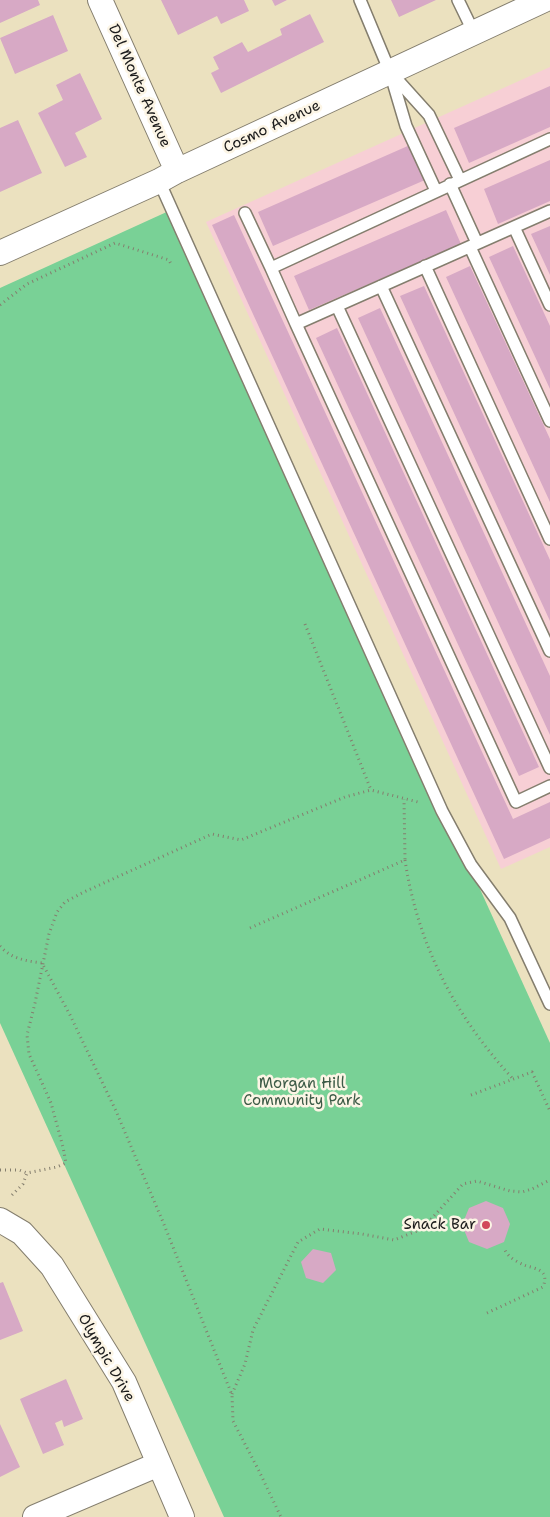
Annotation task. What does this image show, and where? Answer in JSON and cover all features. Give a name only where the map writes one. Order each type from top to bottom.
[{"type":"street","name":"Del Monte Avenue","points":[[100,0],[168,176]]},
{"type":"street","name":"Cosmo Avenue","points":[[0,253],[544,0]]},
{"type":"street","name":"Olympic Drive","points":[[0,1220],[22,1233],[52,1266],[124,1382],[182,1517]]},
{"type":"street","points":[[35,1517],[159,1464]]},
{"type":"lane","points":[[360,0],[390,72],[406,126],[436,190]]},
{"type":"lane","points":[[458,0],[474,33]]},
{"type":"lane","points":[[390,72],[429,115],[455,182],[474,245],[550,421]]},
{"type":"lane","points":[[271,268],[436,190],[550,139]]},
{"type":"lane","points":[[168,176],[439,804],[471,865],[510,918],[550,1004]]},
{"type":"lane","points":[[296,324],[550,211]]},
{"type":"lane","points":[[245,213],[516,802],[550,786]]},
{"type":"lane","points":[[514,227],[550,305]]},
{"type":"lane","points":[[425,266],[550,539]]},
{"type":"lane","points":[[381,286],[550,651]]},
{"type":"lane","points":[[337,306],[550,768]]},
{"type":"path","points":[[0,305],[27,284],[115,243],[169,260],[172,266]]},
{"type":"path","points":[[305,624],[371,790]]},
{"type":"path","points":[[0,1170],[19,1170],[27,1173],[57,1167],[66,1163],[51,1103],[29,1054],[27,1035],[49,934],[57,912],[65,902],[212,834],[240,840],[346,797],[371,790],[424,804],[439,804]]},
{"type":"path","points":[[404,799],[405,860],[408,883],[430,954],[442,979],[469,1024],[514,1080]]},
{"type":"path","points":[[250,928],[405,860]]},
{"type":"path","points":[[0,946],[16,958],[42,964]]},
{"type":"path","points":[[42,964],[70,1015],[119,1120],[163,1222],[232,1395],[234,1421],[281,1517]]},
{"type":"path","points":[[471,1095],[532,1072],[550,1111]]},
{"type":"path","points":[[12,1195],[22,1184],[27,1173]]},
{"type":"path","points":[[232,1395],[245,1364],[253,1330],[298,1242],[320,1229],[394,1240],[422,1229],[463,1184],[477,1181],[510,1191],[522,1192],[550,1180]]},
{"type":"path","points":[[487,1313],[536,1291],[547,1282],[547,1275],[543,1270],[524,1265],[507,1254],[505,1250]]},
{"type":"shaded area","points":[[550,67],[550,847],[501,869],[206,222]]},
{"type":"green space","name":"Morgan Hill Community Park","points":[[171,210],[550,1043],[550,1517],[224,1517],[0,1023],[0,288]]},
{"type":"building","points":[[0,0],[38,0],[40,5],[0,23]]},
{"type":"building","points":[[161,0],[244,0],[249,11],[221,24],[217,16],[178,35]]},
{"type":"building","points":[[272,0],[287,0],[275,6]]},
{"type":"building","points":[[391,0],[436,0],[399,17]]},
{"type":"building","points":[[310,14],[324,42],[221,93],[211,73],[219,69],[213,57],[242,42],[248,52],[282,35],[280,29]]},
{"type":"building","points":[[53,15],[68,51],[15,74],[0,38]]},
{"type":"building","points":[[80,73],[102,119],[75,133],[87,157],[65,167],[38,113],[63,100],[56,85]]},
{"type":"building","points":[[550,86],[550,127],[469,163],[454,128]]},
{"type":"building","points":[[18,120],[42,173],[0,192],[0,128]]},
{"type":"building","points":[[410,145],[425,180],[273,246],[258,212]]},
{"type":"building","points":[[550,160],[550,201],[498,224],[484,189]]},
{"type":"building","points":[[446,210],[461,244],[309,310],[294,276]]},
{"type":"building","points":[[234,215],[513,819],[550,802],[550,838],[504,859],[212,225]]},
{"type":"building","points":[[550,226],[550,275],[531,234]]},
{"type":"building","points":[[513,246],[550,326],[550,389],[489,257]]},
{"type":"building","points":[[470,266],[550,439],[550,502],[446,277]]},
{"type":"building","points":[[424,286],[550,560],[550,621],[400,296]]},
{"type":"building","points":[[380,308],[550,676],[550,735],[358,318]]},
{"type":"building","points":[[337,328],[539,767],[519,776],[316,338]]},
{"type":"building","name":"Snack Bar","points":[[486,1201],[503,1208],[510,1224],[504,1242],[487,1249],[469,1242],[462,1225],[469,1208]]},
{"type":"building","points":[[313,1249],[331,1253],[336,1270],[323,1283],[306,1278],[301,1262]]},
{"type":"building","points":[[3,1282],[23,1331],[0,1340],[0,1283]]},
{"type":"building","points":[[66,1379],[83,1419],[64,1427],[62,1420],[55,1423],[64,1445],[43,1454],[20,1399]]},
{"type":"building","points":[[0,1424],[20,1467],[0,1477]]},
{"type":"place","name":"Snack Bar","points":[[486,1225]]}]
